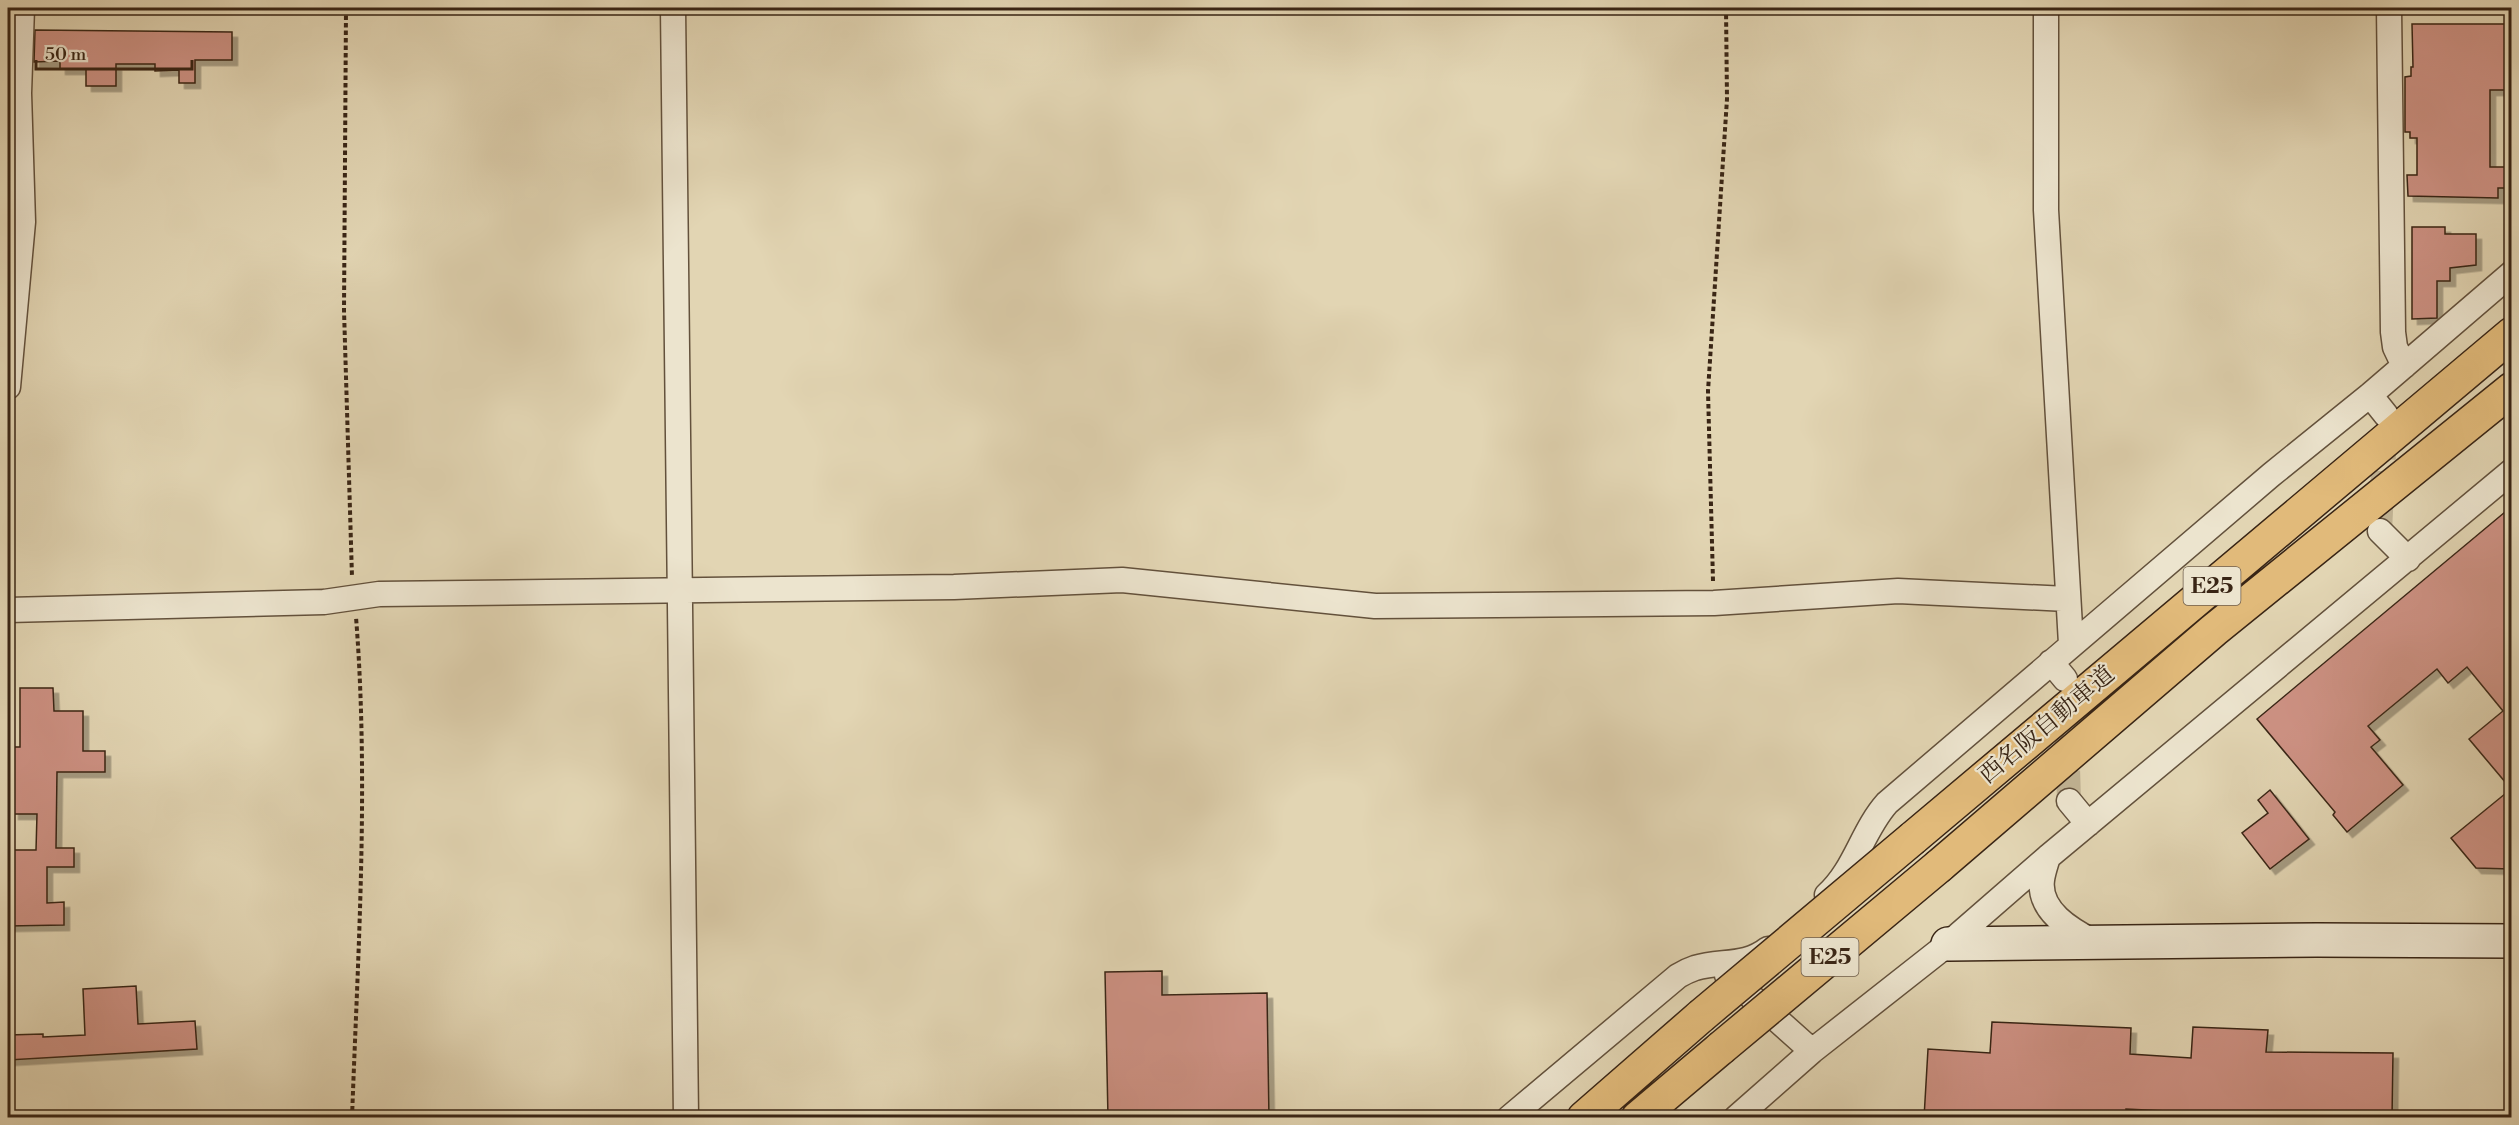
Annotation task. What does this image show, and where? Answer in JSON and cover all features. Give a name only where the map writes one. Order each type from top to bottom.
[{"type":"highway","name":"西名阪自動車道","points":[[1584,1118],[1701,1016],[2511,334]]},
{"type":"highway","name":"西名阪自動車道","points":[[1638,1118],[1939,866],[2214,630],[2511,389]]},
{"type":"street","points":[[8,387],[23,222],[19,93],[22,8]]},
{"type":"street","points":[[673,8],[686,1118]]},
{"type":"street","points":[[2046,8],[2046,210],[2071,644]]},
{"type":"street","points":[[2404,366],[2395,347],[2393,332],[2389,8],[2409,8]]},
{"type":"street","points":[[1509,1118],[1678,976],[1696,968],[1736,964],[1758,955],[1809,912],[1835,888],[1848,871],[1869,827],[1887,803],[2058,670],[2071,644],[2271,475],[2370,395],[2511,273]]},
{"type":"street","points":[[2370,395],[2386,415]]},
{"type":"street","points":[[1736,1118],[1812,1051],[1948,944],[2048,857],[2511,471]]},
{"type":"street","points":[[2380,531],[2408,559]]},
{"type":"street","points":[[8,609],[324,602],[379,594],[954,588],[1122,580],[1375,606],[1714,603],[1898,591],[2067,599]]},
{"type":"street","points":[[2069,801],[2088,824]]},
{"type":"street","points":[[2048,857],[2041,882],[2046,904],[2065,924],[2094,942]]},
{"type":"street","points":[[1948,944],[2511,941]]},
{"type":"street","points":[[1716,965],[1812,1051]]},
{"type":"path","points":[[346,8],[344,310],[349,541],[360,675],[362,808],[352,1118]]},
{"type":"path","points":[[1714,603],[1708,391],[1727,99],[1725,8]]},
{"type":"building","points":[[2412,24],[2511,24],[2511,90],[2490,90],[2490,167],[2508,167],[2509,188],[2498,188],[2498,198],[2408,196],[2407,175],[2417,175],[2417,138],[2410,138],[2410,132],[2405,132],[2405,77],[2411,76],[2411,67],[2413,67]]},
{"type":"building","points":[[35,30],[232,32],[232,60],[195,60],[195,83],[179,83],[179,70],[155,71],[155,64],[116,64],[116,86],[86,86],[86,69],[60,69],[60,61],[34,62]]},
{"type":"building","points":[[2412,227],[2445,227],[2445,234],[2476,234],[2476,265],[2450,268],[2450,281],[2437,281],[2437,318],[2412,319]]},
{"type":"building","points":[[2511,507],[2511,789],[2469,739],[2503,711],[2467,667],[2448,683],[2437,669],[2368,726],[2380,740],[2371,747],[2403,785],[2347,832],[2333,815],[2335,812],[2257,719]]},
{"type":"building","points":[[20,688],[53,688],[54,711],[83,711],[83,751],[105,751],[105,772],[57,772],[56,848],[74,848],[74,867],[47,867],[47,903],[64,902],[64,925],[8,926],[8,850],[36,850],[37,814],[13,814],[14,768],[8,768],[8,747],[20,747]]},
{"type":"building","points":[[2511,789],[2511,869],[2476,868],[2451,838]]},
{"type":"building","points":[[2270,790],[2309,839],[2270,869],[2242,833],[2268,813],[2258,800]]},
{"type":"building","points":[[1162,971],[1162,995],[1267,993],[1269,1118],[1108,1118],[1105,972]]},
{"type":"building","points":[[136,986],[138,1024],[195,1021],[197,1049],[8,1060],[8,1035],[43,1034],[43,1037],[85,1035],[83,989]]},
{"type":"building","points":[[1992,1022],[2131,1028],[2130,1054],[2191,1058],[2193,1027],[2268,1030],[2266,1052],[2393,1053],[2392,1118],[2188,1118],[2188,1112],[2126,1109],[2126,1118],[1924,1118],[1928,1049],[1990,1053]]},
{"type":"tunnel","points":[[2380,531],[2385,433]]},
{"type":"tunnel","points":[[2066,699],[2069,801]]}]
